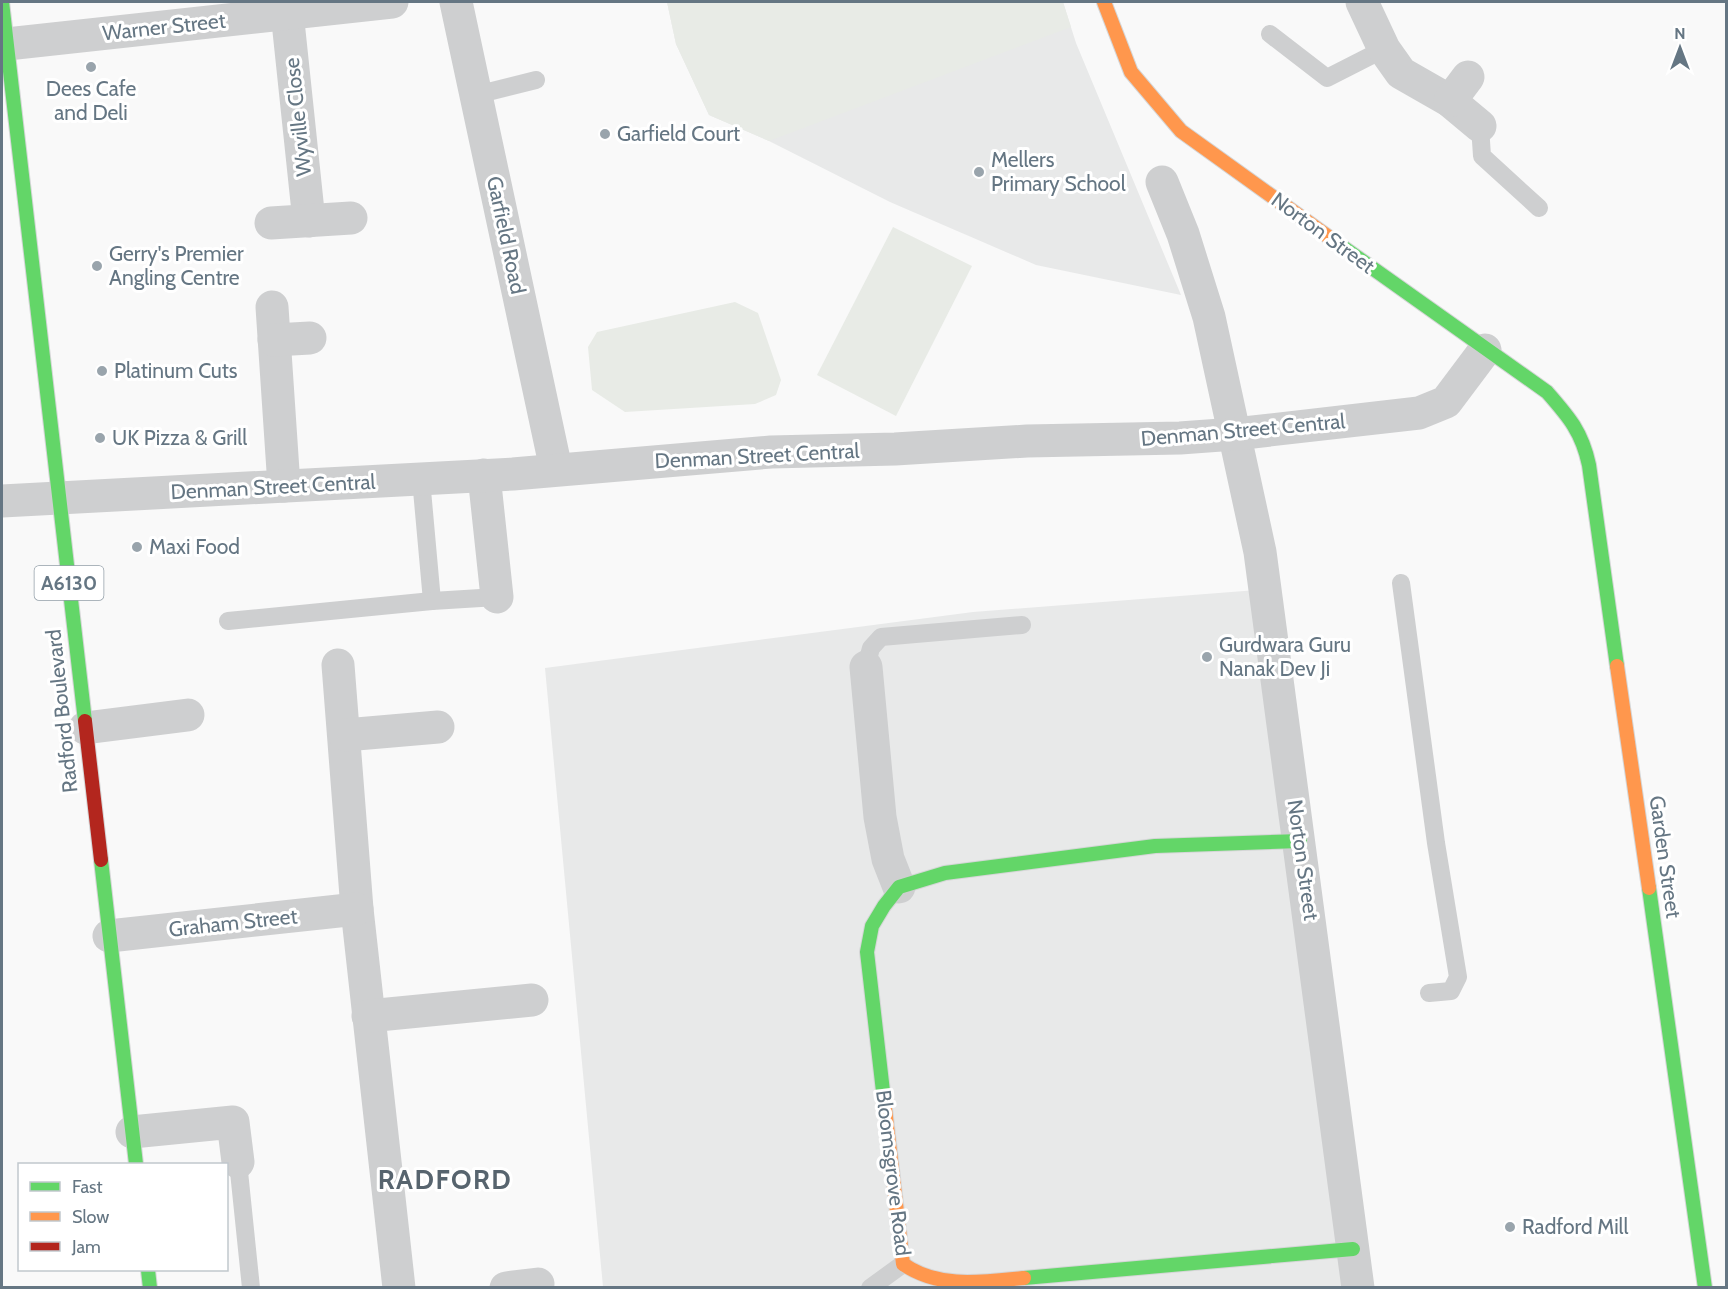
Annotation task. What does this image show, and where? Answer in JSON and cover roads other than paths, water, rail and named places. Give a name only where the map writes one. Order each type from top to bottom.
[{"type":"street","name":"Radford Boulevard","points":[[2,2],[136,1163]]},
{"type":"street","name":"Warner Street","points":[[7,44],[392,2]]},
{"type":"street","name":"Garfield Road","points":[[456,2],[556,469]]},
{"type":"street","name":"Norton Street","points":[[1104,2],[1131,72],[1181,131],[1485,350],[1547,392],[1580,433]]},
{"type":"street","points":[[1362,2],[1384,49],[1401,73],[1459,89],[1480,126]]},
{"type":"street","name":"Wyville Close","points":[[287,12],[309,221]]},
{"type":"street","name":"Norton Street","points":[[1162,182],[1183,234],[1209,317],[1260,552],[1358,1287]]},
{"type":"street","points":[[270,224],[351,218]]},
{"type":"street","points":[[272,307],[284,486]]},
{"type":"street","points":[[274,340],[310,338]]},
{"type":"street","name":"Denman Street Central","points":[[2,501],[484,475],[771,452],[895,449],[1056,440],[1180,438],[1235,434],[1419,413],[1446,402],[1485,350]]},
{"type":"street","name":"Garden Street","points":[[1580,433],[1589,468],[1705,1287]]},
{"type":"street","points":[[484,475],[497,597]]},
{"type":"street","points":[[338,665],[357,909],[399,1287]]},
{"type":"street","points":[[866,667],[880,817],[888,859],[899,887],[945,873],[1155,846],[1232,842],[1300,842]]},
{"type":"street","points":[[85,728],[188,714]]},
{"type":"street","points":[[345,735],[438,727]]},
{"type":"street","name":"Bloomsgrove Road","points":[[899,887],[872,926],[867,952],[903,1264],[917,1276],[932,1282],[960,1284],[1353,1250]]},
{"type":"street","name":"Graham Street","points":[[109,936],[357,909]]},
{"type":"street","points":[[368,1016],[498,990],[532,1000]]},
{"type":"street","points":[[132,1132],[233,1122],[238,1162]]},
{"type":"street","points":[[148,1271],[150,1287]]},
{"type":"lane","points":[[1270,34],[1328,78],[1384,49]]},
{"type":"lane","points":[[476,95],[536,80]]},
{"type":"lane","points":[[1480,126],[1482,156],[1539,208]]},
{"type":"lane","points":[[421,479],[432,601]]},
{"type":"lane","points":[[1401,583],[1436,843],[1458,977],[1451,991],[1429,993]]},
{"type":"lane","points":[[228,621],[497,597]]},
{"type":"lane","points":[[866,667],[871,648],[881,637],[1022,625]]},
{"type":"lane","points":[[238,1162],[251,1287]]},
{"type":"lane","points":[[870,1287],[903,1264]]},
{"type":"place","name":"Dees Cafe and Deli","points":[[91,67]]},
{"type":"place","name":"Garfield Court","points":[[605,134]]},
{"type":"place","name":"Mellers Primary School","points":[[979,172]]},
{"type":"place","name":"Gerry's Premier Angling Centre","points":[[97,266]]},
{"type":"place","name":"Platinum Cuts","points":[[102,371]]},
{"type":"place","name":"UK Pizza & Grill","points":[[100,438]]},
{"type":"place","name":"Maxi Food","points":[[137,547]]},
{"type":"place","name":"Gurdwara Guru Nanak Dev Ji","points":[[1207,657]]},
{"type":"place","name":"Radford Mill","points":[[1510,1227]]},
{"type":"district","name":"RADFORD","points":[[445,1180]]}]
